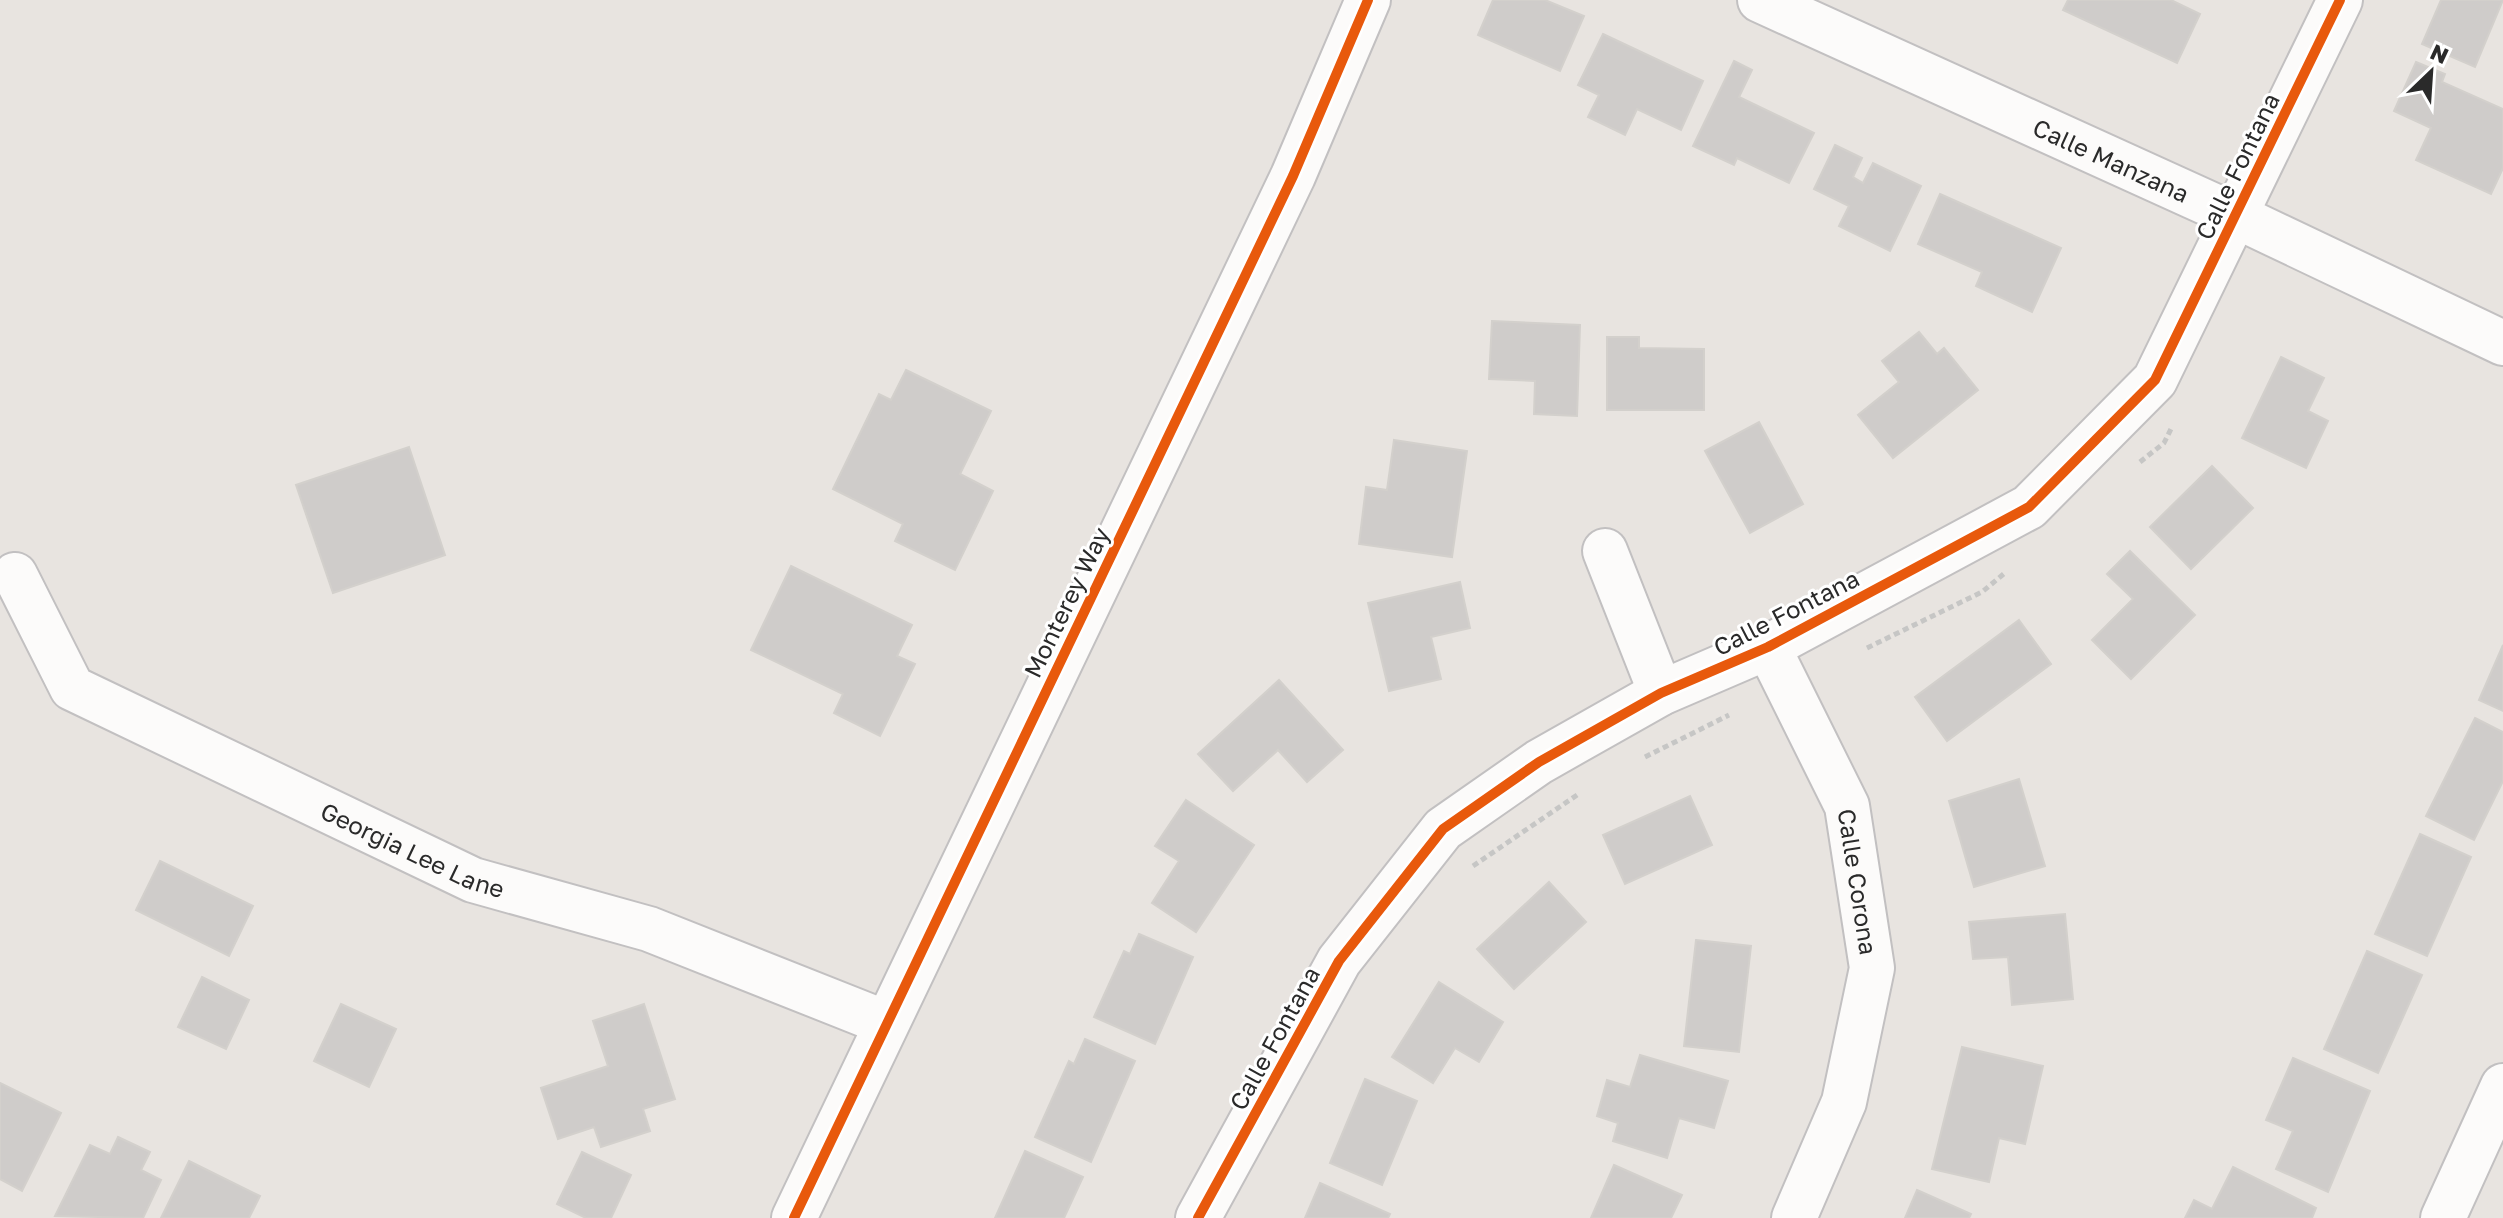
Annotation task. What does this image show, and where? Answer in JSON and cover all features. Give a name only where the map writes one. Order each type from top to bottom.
[{"type":"street","name":"Monterey Way","points":[[794,1218],[1293,176],[1368,0]]},
{"type":"street","name":"Calle Manzana","points":[[1760,0],[2236,216],[2503,343]]},
{"type":"street","name":"Calle Fontana","points":[[1198,1218],[1339,961],[1443,829],[1539,762],[1661,693],[1768,647],[2029,507],[2155,380],[2340,0]]},
{"type":"street","points":[[1605,551],[1661,693]]},
{"type":"street","name":"Georgia Lee Lane","points":[[15,575],[72,688],[473,880],[649,929],[886,1023]]},
{"type":"street","name":"Calle Corona","points":[[1768,647],[1847,806],[1872,968],[1844,1102],[1794,1218]]},
{"type":"street","points":[[2443,1218],[2503,1086]]},
{"type":"building","points":[[1493,0],[1545,0],[1584,16],[1560,71],[1478,35]]},
{"type":"building","points":[[2068,0],[2171,0],[2200,14],[2177,63],[2063,10]]},
{"type":"building","points":[[2441,0],[2503,0],[2475,67],[2422,44]]},
{"type":"building","points":[[1603,34],[1703,81],[1681,130],[1637,109],[1625,135],[1588,117],[1599,95],[1578,85]]},
{"type":"building","points":[[1734,61],[1752,70],[1739,97],[1814,133],[1789,183],[1737,158],[1734,165],[1693,146]]},
{"type":"building","points":[[2416,62],[2445,74],[2442,82],[2503,109],[2503,168],[2491,194],[2416,160],[2431,128],[2394,111]]},
{"type":"building","points":[[1835,145],[1862,158],[1853,177],[1863,183],[1873,163],[1921,186],[1890,251],[1839,226],[1849,206],[1814,189]]},
{"type":"building","points":[[1940,194],[2061,248],[2032,312],[1976,286],[1982,272],[1918,244]]},
{"type":"building","points":[[1492,321],[1580,325],[1577,416],[1534,414],[1535,381],[1489,379]]},
{"type":"building","points":[[1919,332],[1937,354],[1944,348],[1978,390],[1893,458],[1858,415],[1899,382],[1882,361]]},
{"type":"building","points":[[1607,337],[1639,337],[1639,348],[1704,349],[1704,410],[1607,410]]},
{"type":"building","points":[[2281,357],[2324,378],[2308,411],[2328,421],[2306,468],[2242,438]]},
{"type":"building","points":[[906,370],[991,411],[960,474],[993,491],[955,570],[895,541],[903,524],[833,489],[879,394],[891,400]]},
{"type":"building","points":[[1759,422],[1803,504],[1750,533],[1705,451]]},
{"type":"building","points":[[1394,440],[1467,451],[1452,557],[1359,544],[1366,487],[1387,490]]},
{"type":"building","points":[[409,447],[445,555],[333,593],[296,485]]},
{"type":"building","points":[[2212,466],[2253,508],[2191,569],[2150,527]]},
{"type":"building","points":[[2130,551],[2195,615],[2131,679],[2092,640],[2133,599],[2107,574]]},
{"type":"building","points":[[791,566],[912,625],[897,656],[915,664],[880,736],[834,713],[843,694],[751,650]]},
{"type":"building","points":[[1460,582],[1470,628],[1431,637],[1441,679],[1389,691],[1368,603]]},
{"type":"building","points":[[2019,620],[2051,664],[1947,741],[1915,697]]},
{"type":"building","points":[[2503,645],[2503,711],[2479,700]]},
{"type":"building","points":[[1279,680],[1343,750],[1307,782],[1278,750],[1233,791],[1198,754]]},
{"type":"building","points":[[2475,718],[2503,732],[2503,781],[2474,840],[2426,816]]},
{"type":"building","points":[[2019,779],[2045,866],[1974,887],[1949,801]]},
{"type":"building","points":[[1690,796],[1712,845],[1625,884],[1603,835]]},
{"type":"building","points":[[1186,800],[1254,845],[1196,932],[1152,903],[1179,861],[1155,846]]},
{"type":"building","points":[[2420,834],[2471,857],[2427,956],[2375,934]]},
{"type":"building","points":[[160,861],[253,906],[229,956],[136,910]]},
{"type":"building","points":[[1549,882],[1586,922],[1514,989],[1477,949]]},
{"type":"building","points":[[2065,914],[2073,999],[2012,1005],[2008,957],[1973,959],[1969,922]]},
{"type":"building","points":[[1139,934],[1193,957],[1155,1044],[1094,1017],[1124,951],[1130,954]]},
{"type":"building","points":[[1696,940],[1751,946],[1739,1052],[1684,1046]]},
{"type":"building","points":[[2367,951],[2422,975],[2378,1073],[2324,1049]]},
{"type":"building","points":[[202,977],[249,1000],[226,1049],[178,1027]]},
{"type":"building","points":[[1439,982],[1503,1022],[1479,1062],[1455,1048],[1433,1083],[1392,1057]]},
{"type":"building","points":[[341,1004],[396,1029],[369,1087],[314,1061]]},
{"type":"building","points":[[644,1004],[675,1099],[643,1109],[650,1131],[601,1147],[594,1127],[558,1139],[541,1088],[608,1066],[593,1021]]},
{"type":"building","points":[[1085,1039],[1135,1061],[1091,1162],[1035,1137],[1069,1061],[1074,1064]]},
{"type":"building","points":[[1962,1047],[2043,1066],[2025,1144],[1999,1138],[1989,1182],[1932,1169]]},
{"type":"building","points":[[1640,1055],[1728,1081],[1714,1128],[1679,1118],[1667,1158],[1613,1141],[1618,1123],[1597,1116],[1607,1080],[1630,1087]]},
{"type":"building","points":[[2293,1058],[2370,1091],[2328,1192],[2276,1169],[2293,1131],[2266,1120]]},
{"type":"building","points":[[1365,1079],[1417,1101],[1382,1185],[1330,1163]]},
{"type":"building","points":[[0,1083],[61,1113],[22,1191],[0,1179]]},
{"type":"building","points":[[118,1137],[150,1152],[141,1170],[161,1180],[143,1218],[55,1216],[90,1145],[110,1154]]},
{"type":"building","points":[[1025,1151],[1083,1177],[1064,1218],[995,1218]]},
{"type":"building","points":[[582,1152],[631,1175],[611,1218],[586,1218],[557,1204]]},
{"type":"building","points":[[189,1161],[260,1196],[249,1218],[161,1218]]},
{"type":"building","points":[[1614,1165],[1682,1195],[1671,1218],[1591,1218]]},
{"type":"building","points":[[2233,1167],[2316,1208],[2312,1218],[2185,1218],[2194,1200],[2212,1209]]},
{"type":"building","points":[[1320,1183],[1390,1214],[1388,1218],[1305,1218]]},
{"type":"building","points":[[1917,1190],[1971,1214],[1969,1218],[1905,1218]]},
{"type":"cycle path","points":[[794,1218],[1293,176],[1368,0]]},
{"type":"cycle path","points":[[1198,1218],[1339,961],[1443,829],[1539,762],[1661,693],[1768,647],[2029,507],[2155,380],[2340,0]]}]
